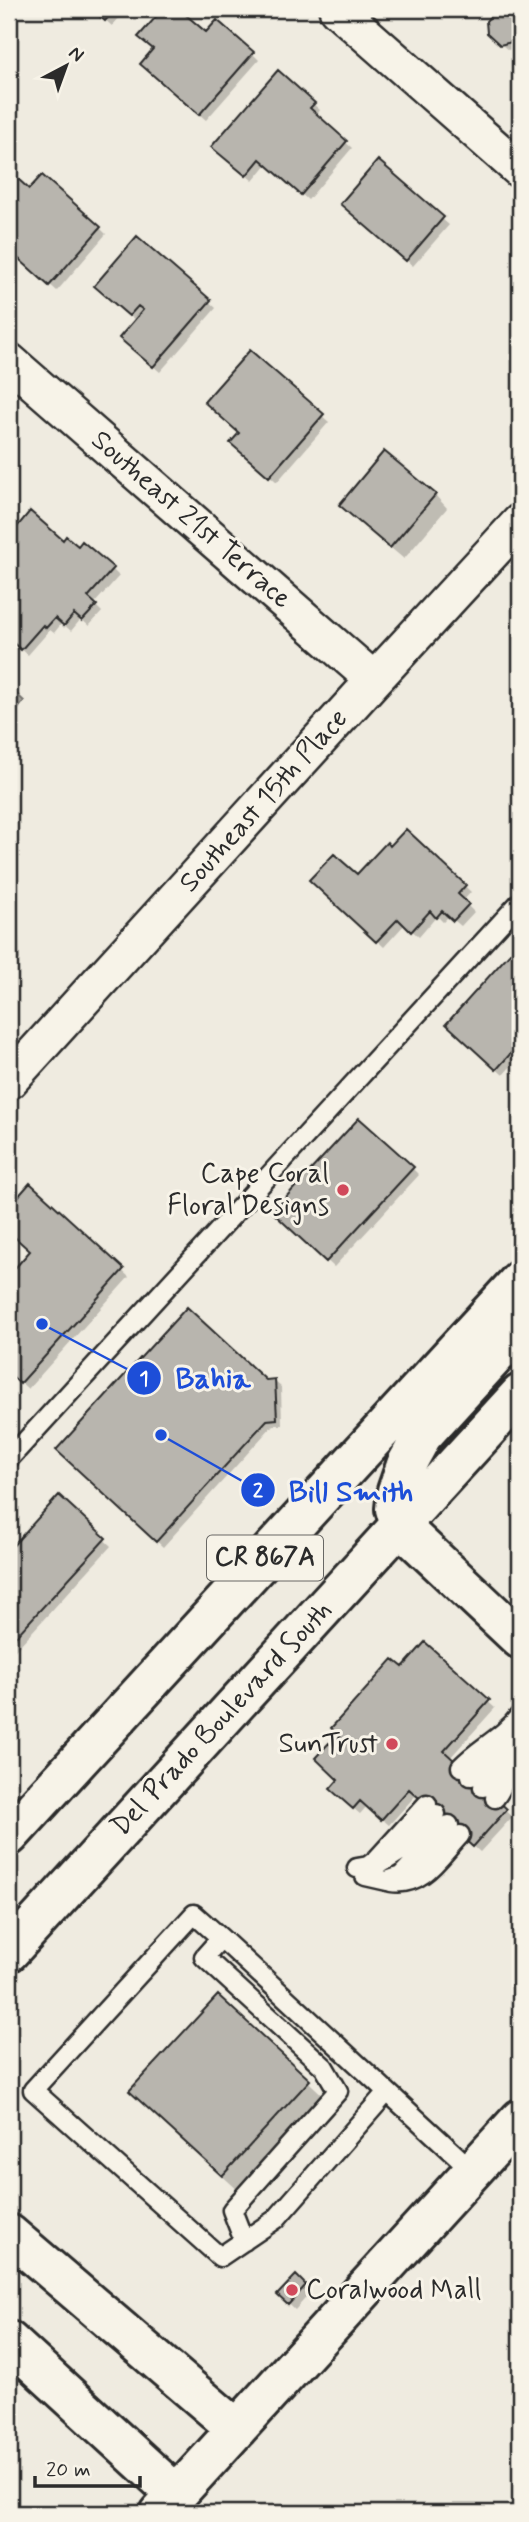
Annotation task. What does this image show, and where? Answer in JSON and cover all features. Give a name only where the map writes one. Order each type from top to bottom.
[{"type":"main road","name":"CR 867A","points":[[9,1836],[520,1280]]},
{"type":"main road","points":[[520,1329],[422,1436],[406,1465],[397,1492],[395,1509],[400,1526],[520,1639]]},
{"type":"main road","name":"Del Prado Boulevard South","points":[[9,1951],[520,1394]]},
{"type":"main road","points":[[9,2341],[169,2504],[520,2119]]},
{"type":"main road","points":[[9,2234],[237,2429]]},
{"type":"street","points":[[337,9],[520,170]]},
{"type":"street","name":"Southeast 21st Terrace","points":[[9,361],[374,680]]},
{"type":"street","name":"Southeast 15th Place","points":[[9,1081],[520,522]]},
{"type":"lane","points":[[9,1459],[520,902]]},
{"type":"lane","points":[[511,1728],[506,1778],[500,1791],[477,1782],[470,1757],[511,1728]]},
{"type":"lane","points":[[443,1819],[407,1870],[401,1876],[387,1881],[363,1870],[390,1859],[443,1819]]},
{"type":"lane","points":[[387,2092],[276,2219],[220,2257],[33,2090],[194,1914],[473,2171]]},
{"type":"lane","points":[[221,1938],[204,1956],[324,2067],[338,2091],[232,2210],[244,2241]]},
{"type":"shaded area","points":[[9,687],[24,701],[9,720]]},
{"type":"building","points":[[91,9],[115,9],[105,21]]},
{"type":"building","points":[[163,9],[179,9],[206,32],[217,20],[254,52],[199,115],[140,64],[153,49],[138,37]]},
{"type":"building","points":[[496,9],[520,9],[520,46],[515,41],[500,45],[487,33],[486,21]]},
{"type":"building","points":[[278,70],[315,103],[310,108],[347,141],[301,195],[260,159],[246,176],[211,147]]},
{"type":"building","points":[[378,160],[444,217],[406,261],[340,204]]},
{"type":"building","points":[[42,175],[101,227],[49,286],[10,251],[12,249],[9,247],[9,188],[17,178],[29,189]]},
{"type":"building","points":[[137,236],[211,300],[153,367],[119,338],[143,310],[138,306],[129,316],[94,286]]},
{"type":"building","points":[[250,350],[324,414],[269,477],[230,443],[239,433],[204,402]]},
{"type":"building","points":[[384,451],[436,494],[390,548],[339,505]]},
{"type":"building","points":[[30,511],[63,540],[66,536],[78,546],[82,541],[114,568],[88,597],[97,605],[82,621],[74,614],[64,626],[55,618],[46,628],[43,625],[21,650],[9,639],[9,522],[17,527]]},
{"type":"building","points":[[406,829],[466,885],[458,894],[469,904],[453,921],[442,911],[436,918],[430,911],[411,932],[398,919],[376,942],[309,880],[334,854],[357,874],[387,842],[390,846]]},
{"type":"building","points":[[9,903],[12,903],[15,955],[9,955]]},
{"type":"building","points":[[520,942],[520,1043],[496,1070],[446,1024]]},
{"type":"building","name":"Cape Coral Floral Designs","points":[[359,1118],[414,1167],[326,1262],[272,1212]]},
{"type":"building","points":[[30,1183],[124,1269],[20,1384],[9,1373],[9,1275],[30,1251],[9,1232],[9,1207]]},
{"type":"building","points":[[187,1307],[266,1380],[275,1379],[277,1419],[267,1420],[156,1542],[56,1450]]},
{"type":"building","points":[[59,1495],[106,1538],[9,1644],[9,1550]]},
{"type":"building","name":"SunTrust","points":[[425,1642],[490,1700],[444,1751],[507,1809],[473,1847],[409,1789],[381,1820],[360,1801],[353,1809],[330,1789],[338,1780],[315,1758],[329,1743],[332,1746],[340,1736],[331,1728],[393,1659],[403,1667]]},
{"type":"building","points":[[218,1995],[310,2080],[222,2176],[129,2091]]},
{"type":"building","name":"Coralwood Mall","points":[[296,2275],[306,2285],[288,2305],[277,2295]]},
{"type":"place","name":"Cape Coral Floral Designs","points":[[343,1190]]},
{"type":"place","name":"Bahia","points":[[42,1324]]},
{"type":"place","name":"Bill Smith","points":[[161,1435]]},
{"type":"place","name":"SunTrust","points":[[392,1744]]},
{"type":"place","name":"Coralwood Mall","points":[[292,2290]]}]
